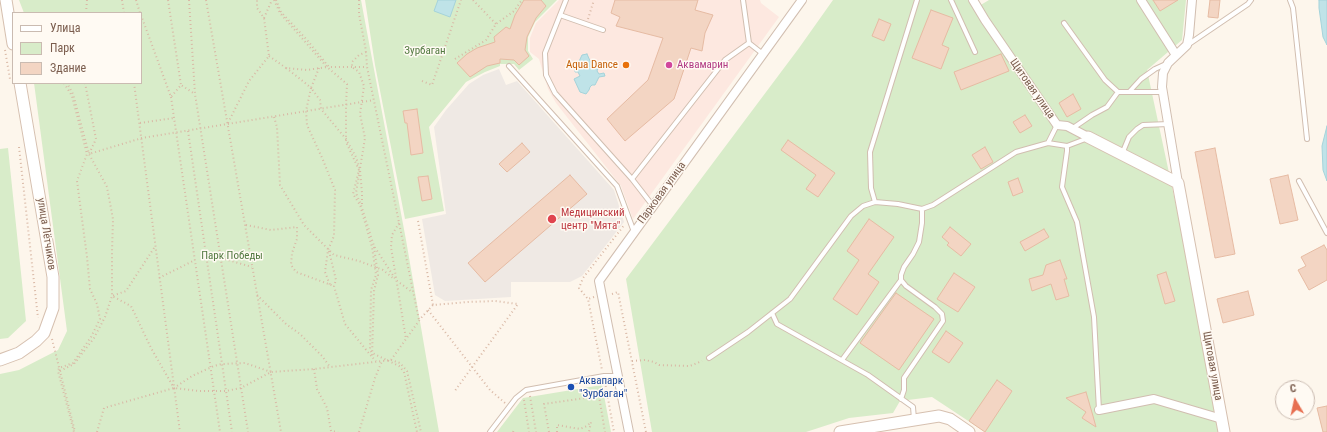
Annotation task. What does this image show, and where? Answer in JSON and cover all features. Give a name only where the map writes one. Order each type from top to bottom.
[{"type":"street","points":[[6,0],[9,47]]},
{"type":"street","name":"Парковая улица","points":[[629,432],[599,281],[802,0]]},
{"type":"street","points":[[1141,0],[1176,55]]},
{"type":"street","points":[[1187,45],[1192,0]]},
{"type":"street","name":"Щитовая улица","points":[[976,1],[985,20],[1057,125],[1067,126],[1178,182]]},
{"type":"street","name":"Щитовая улица","points":[[1187,45],[1168,63],[1163,73],[1162,87],[1224,432]]},
{"type":"street","name":"улица Лётчиков","points":[[0,360],[19,354],[44,333],[43,323],[53,308],[54,294],[15,84]]},
{"type":"street","points":[[1099,410],[1154,399],[1222,419]]},
{"type":"street","points":[[840,432],[939,416],[950,419],[969,432]]},
{"type":"lane","points":[[566,0],[545,53],[546,75],[555,92],[632,179],[653,206]]},
{"type":"lane","points":[[743,0],[749,43],[763,54]]},
{"type":"lane","points":[[875,202],[871,188],[870,152],[917,0]]},
{"type":"lane","points":[[950,0],[975,52]]},
{"type":"lane","points":[[1187,45],[1248,4],[1251,0]]},
{"type":"lane","points":[[1290,0],[1293,8],[1307,138]]},
{"type":"lane","points":[[560,15],[603,30]]},
{"type":"lane","points":[[1064,23],[1105,80],[1118,92],[1163,92]]},
{"type":"lane","points":[[632,179],[725,60],[749,43]]},
{"type":"lane","points":[[1130,91],[1141,79],[1155,69],[1168,63]]},
{"type":"lane","points":[[509,66],[617,186],[634,232]]},
{"type":"lane","points":[[1072,129],[1092,115],[1107,107],[1118,92]]},
{"type":"lane","points":[[1121,154],[1129,137],[1143,125],[1169,124]]},
{"type":"lane","points":[[1048,143],[1057,125]]},
{"type":"lane","points":[[709,358],[748,332],[790,299],[850,216],[863,206],[875,202],[898,204],[922,209],[933,205],[1016,152],[1048,143],[1067,146],[1088,137]]},
{"type":"lane","points":[[1067,146],[1062,187],[1077,222],[1094,317],[1099,410]]},
{"type":"lane","points":[[1298,181],[1327,233]]},
{"type":"lane","points":[[842,360],[901,280],[904,267],[919,242],[922,223],[922,209]]},
{"type":"lane","points":[[901,280],[906,286],[935,307],[942,314],[943,321],[904,378],[904,390],[901,399]]},
{"type":"lane","points":[[772,313],[777,324],[868,375],[913,407],[914,420]]},
{"type":"lane","points":[[490,432],[509,406],[526,390],[604,376],[618,376]]},
{"type":"path","points":[[86,12],[87,0]]},
{"type":"path","points":[[122,0],[124,12]]},
{"type":"path","points":[[136,0],[140,12]]},
{"type":"path","points":[[168,0],[181,85],[171,97]]},
{"type":"path","points":[[189,0],[195,94],[248,432]]},
{"type":"path","points":[[206,0],[281,432]]},
{"type":"path","points":[[228,124],[249,81],[269,56],[264,18],[257,8],[257,0]]},
{"type":"path","points":[[264,18],[274,0]]},
{"type":"path","points":[[274,0],[281,12],[307,40],[328,67],[347,84],[346,140],[359,170],[353,194],[360,205],[378,275],[374,291],[372,357]]},
{"type":"path","points":[[359,0],[359,14],[366,52],[367,67],[419,321]]},
{"type":"path","points":[[422,81],[432,84],[460,0]]},
{"type":"path","points":[[473,0],[496,24]]},
{"type":"path","points":[[455,59],[486,40],[496,24],[514,11],[519,1],[522,0]]},
{"type":"path","points":[[586,24],[594,0]]},
{"type":"path","points":[[142,17],[171,97],[220,432]]},
{"type":"path","points":[[9,47],[12,66]]},
{"type":"path","points":[[352,67],[352,62],[359,55],[366,52]]},
{"type":"path","points":[[269,56],[311,88],[320,100],[321,109],[346,140],[356,157],[360,170],[362,205]]},
{"type":"path","points":[[286,68],[307,70],[328,67],[367,67]]},
{"type":"path","points":[[352,67],[358,72],[364,86],[360,114],[365,138],[356,193],[362,205],[374,246],[376,268]]},
{"type":"path","points":[[319,68],[311,88],[306,111],[307,125],[324,160],[335,190],[334,236],[328,250],[324,272],[330,285]]},
{"type":"path","points":[[59,369],[73,363],[91,337],[100,319],[97,304],[90,290],[77,181],[87,154],[72,96],[66,84]]},
{"type":"path","points":[[59,369],[74,364],[94,338],[105,317],[112,296],[113,219],[108,187],[89,154],[73,94],[67,84]]},
{"type":"path","points":[[86,84],[96,139],[89,154]]},
{"type":"path","points":[[134,84],[180,432]]},
{"type":"path","points":[[181,85],[195,94]]},
{"type":"path","points":[[89,154],[142,138],[374,100]]},
{"type":"path","points":[[274,117],[277,127],[280,185],[304,225],[328,250],[334,254],[359,261],[382,270],[413,293]]},
{"type":"path","points":[[140,123],[174,118]]},
{"type":"path","points":[[188,131],[232,432]]},
{"type":"path","points":[[19,144],[43,323],[59,369],[75,432]]},
{"type":"path","points":[[614,432],[588,299],[579,288],[583,278],[629,219]]},
{"type":"path","points":[[418,221],[433,305]]},
{"type":"path","points":[[399,223],[392,235],[391,247],[406,339]]},
{"type":"path","points":[[246,225],[271,230],[304,225]]},
{"type":"path","points":[[297,227],[297,239],[292,253],[291,265],[296,272],[334,286]]},
{"type":"path","points":[[374,246],[396,280]]},
{"type":"path","points":[[112,296],[126,291],[155,247]]},
{"type":"path","points":[[328,250],[336,280],[334,286],[345,324],[376,361]]},
{"type":"path","points":[[221,258],[252,267]]},
{"type":"path","points":[[159,278],[195,260]]},
{"type":"path","points":[[612,294],[618,292],[646,432]]},
{"type":"path","points":[[257,294],[286,324],[300,334],[322,356],[330,367]]},
{"type":"path","points":[[112,296],[131,306],[151,348],[174,388]]},
{"type":"path","points":[[588,299],[596,297]]},
{"type":"path","points":[[391,360],[419,321],[433,305],[495,301],[518,304],[454,392]]},
{"type":"path","points":[[428,310],[490,390],[509,406]]},
{"type":"path","points":[[372,354],[399,366],[404,372],[417,432]]},
{"type":"path","points":[[632,361],[645,360],[654,362],[658,365],[690,366],[709,358]]},
{"type":"path","points":[[97,432],[104,408],[174,388],[192,376],[222,364],[245,363],[271,372],[314,369],[386,360],[400,363],[406,371],[421,432]]},
{"type":"path","points":[[359,432],[375,378],[382,361]]},
{"type":"path","points":[[314,369],[317,389],[327,408],[331,431],[338,432]]},
{"type":"path","points":[[174,388],[199,391],[226,391],[241,388],[271,372]]},
{"type":"path","points":[[530,396],[536,432]]},
{"type":"path","points":[[549,432],[544,404],[599,396],[605,432]]},
{"type":"path","points":[[524,397],[529,432]]},
{"type":"path","points":[[557,432],[557,425],[580,429],[587,426],[591,422],[589,432]]},
{"type":"shaded area","name":"Аквамарин","points":[[559,0],[760,0],[761,3],[779,17],[633,219],[621,186],[556,103],[548,89],[539,59],[530,52],[530,38],[536,23]]},
{"type":"shaded area","points":[[499,69],[506,85],[517,81],[614,190],[624,222],[582,276],[570,282],[511,282],[511,297],[445,301],[435,295],[422,219],[446,214],[434,127],[446,110],[469,84],[483,75]]},
{"type":"green space","name":"Парк Победы","points":[[19,0],[361,0],[406,240],[439,432],[0,432],[0,374],[19,370],[58,350],[67,331],[34,84],[142,84],[142,12],[24,12]]},
{"type":"green space","name":"Зурбаган","points":[[365,0],[557,0],[535,22],[528,37],[528,51],[533,59],[519,70],[514,64],[500,64],[500,66],[466,82],[429,127],[444,211],[405,219],[375,65]]},
{"type":"green space","points":[[833,0],[968,0],[974,9],[989,0],[1186,0],[1182,40],[1147,70],[1178,215],[1219,432],[985,432],[932,397],[900,401],[893,413],[849,418],[806,432],[652,432],[626,279],[799,48]]},
{"type":"green space","points":[[8,148],[26,321],[8,338],[0,339],[0,149]]},
{"type":"green space","points":[[602,385],[611,432],[497,432],[523,398]]},
{"type":"water","points":[[438,0],[456,0],[450,17],[434,11]]},
{"type":"water","points":[[1319,0],[1327,0],[1327,45],[1323,37]]},
{"type":"water","points":[[587,54],[591,63],[595,65],[602,64],[603,67],[598,68],[597,71],[599,74],[604,73],[605,76],[599,77],[595,85],[590,87],[586,94],[580,92],[574,79],[580,76],[578,72],[575,72],[575,70],[582,55]]},
{"type":"water","points":[[1327,126],[1327,181],[1323,170],[1322,146]]},
{"type":"building","points":[[524,0],[541,0],[546,6],[536,18],[527,37],[525,50],[529,56],[519,65],[514,60],[500,59],[500,63],[487,66],[470,77],[457,63],[477,48],[495,42],[494,37],[506,27],[510,29],[515,15]]},
{"type":"building","name":"Аквамарин","points":[[615,0],[698,0],[695,10],[713,15],[705,33],[702,51],[691,48],[674,99],[625,141],[607,119],[648,80],[663,38],[616,26],[620,17],[611,13]]},
{"type":"building","points":[[1153,0],[1178,0],[1160,11]]},
{"type":"building","points":[[1210,0],[1220,0],[1218,18],[1208,17]]},
{"type":"building","points":[[931,10],[953,18],[942,45],[949,48],[941,69],[912,58]]},
{"type":"building","points":[[879,19],[891,24],[884,41],[872,36]]},
{"type":"building","points":[[1001,54],[1009,71],[961,90],[954,72]]},
{"type":"building","points":[[1073,94],[1081,109],[1067,117],[1059,103]]},
{"type":"building","points":[[417,109],[423,153],[411,155],[407,123],[405,123],[403,111]]},
{"type":"building","points":[[1025,115],[1032,126],[1020,133],[1013,122]]},
{"type":"building","points":[[788,140],[835,173],[818,197],[806,189],[816,175],[781,150]]},
{"type":"building","points":[[522,143],[530,152],[507,172],[499,164]]},
{"type":"building","points":[[985,147],[993,162],[981,169],[972,155]]},
{"type":"building","points":[[1215,148],[1235,254],[1215,258],[1195,152]]},
{"type":"building","points":[[570,175],[587,194],[485,282],[468,263]]},
{"type":"building","points":[[1288,175],[1298,220],[1280,224],[1270,179]]},
{"type":"building","points":[[428,176],[432,199],[422,201],[418,177]]},
{"type":"building","points":[[1018,178],[1023,192],[1013,196],[1008,182]]},
{"type":"building","points":[[869,219],[894,237],[868,274],[879,282],[857,315],[833,299],[859,260],[847,251]]},
{"type":"building","points":[[950,227],[971,244],[961,256],[947,245],[949,243],[942,237]]},
{"type":"building","points":[[1044,229],[1049,237],[1025,251],[1020,242]]},
{"type":"building","points":[[1324,245],[1327,250],[1327,280],[1309,290],[1298,270],[1306,266],[1301,257]]},
{"type":"building","points":[[1060,260],[1067,279],[1064,279],[1069,296],[1056,300],[1051,284],[1032,291],[1029,279],[1043,275],[1046,265]]},
{"type":"building","points":[[1166,272],[1175,301],[1165,304],[1157,275]]},
{"type":"building","points":[[954,273],[975,287],[958,312],[937,299]]},
{"type":"building","points":[[1248,291],[1254,315],[1223,323],[1217,299]]},
{"type":"building","points":[[896,293],[934,319],[899,370],[860,343]]},
{"type":"building","points":[[946,331],[963,343],[949,363],[932,352]]},
{"type":"building","points":[[997,380],[1012,391],[985,432],[969,421]]},
{"type":"building","points":[[1086,392],[1096,427],[1082,418],[1086,412],[1066,398]]},
{"type":"building","points":[[1327,406],[1327,432],[1323,432],[1317,408]]},
{"type":"place","name":"Aqua Dance","points":[[626,65]]},
{"type":"place","name":"Аквамарин","points":[[669,65]]},
{"type":"place","name":"Медицинский центр \"Мята\"","points":[[552,219]]},
{"type":"place","name":"Аквапарк \"Зурбаган\"","points":[[571,387]]}]
